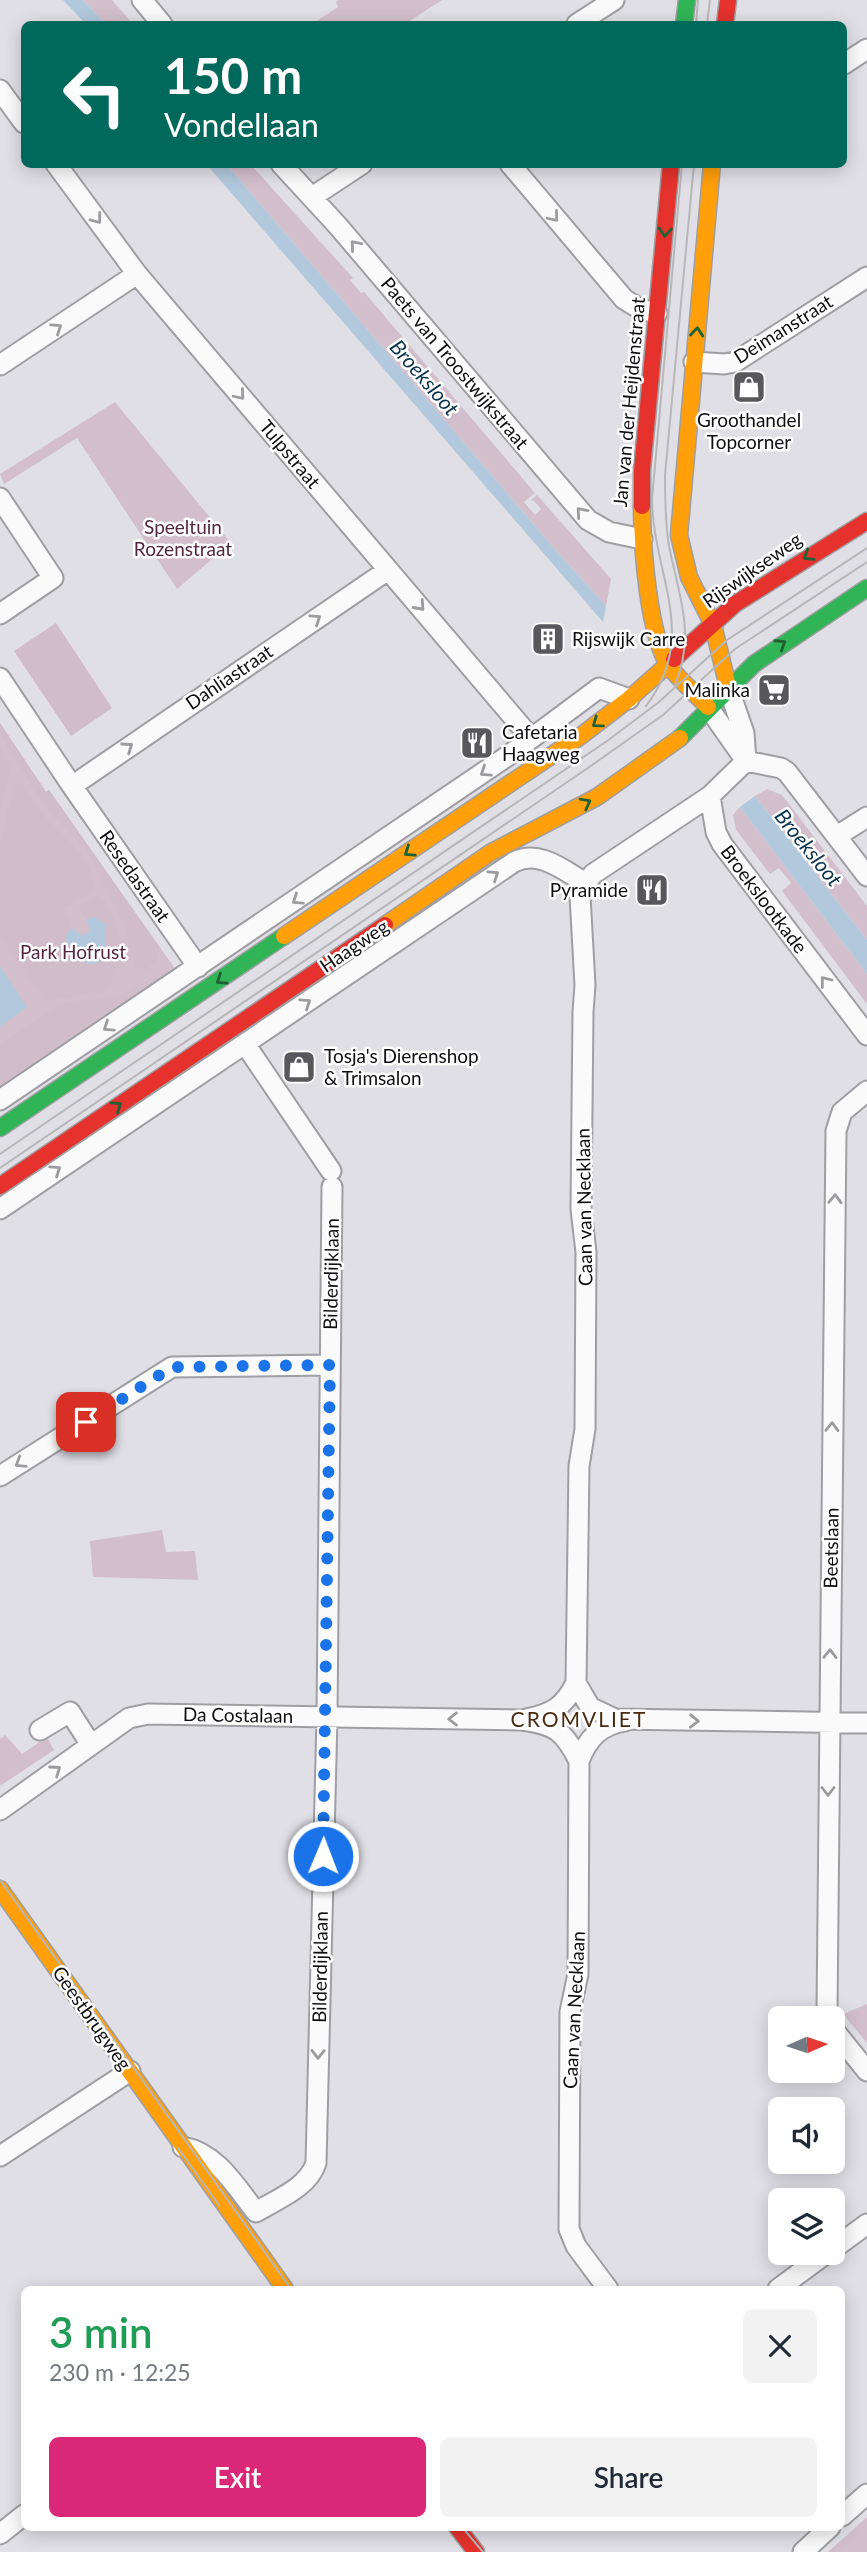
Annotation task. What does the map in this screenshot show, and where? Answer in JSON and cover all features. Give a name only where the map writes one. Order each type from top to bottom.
[{"type":"main road","points":[[684,21],[687,0]]},
{"type":"main road","points":[[725,21],[728,0]]},
{"type":"main road","name":"Jan van der Heijdenstraat","points":[[671,168],[642,470],[642,539],[656,636],[668,664],[708,707]]},
{"type":"main road","points":[[712,168],[680,515],[680,541],[689,577],[712,622],[728,687]]},
{"type":"main road","name":"Rijswijkseweg","points":[[668,664],[712,622],[765,583],[867,521]]},
{"type":"main road","points":[[708,707],[767,654],[867,588]]},
{"type":"main road","points":[[0,1128],[570,743],[629,699],[668,664]]},
{"type":"main road","name":"Haagweg","points":[[0,1186],[490,852],[607,790],[678,739],[708,707]]},
{"type":"main road","name":"Geestbrugweg","points":[[0,1889],[283,2286]]},
{"type":"main road","points":[[460,2531],[476,2552]]},
{"type":"street","points":[[142,0],[160,21]]},
{"type":"street","points":[[582,21],[614,0]]},
{"type":"street","points":[[847,62],[867,48]]},
{"type":"street","points":[[0,90],[21,119]]},
{"type":"street","name":"Tulpstraat","points":[[59,168],[137,274],[531,738]]},
{"type":"street","name":"Paets van Troostwijkstraat","points":[[285,168],[588,520],[609,532],[642,539]]},
{"type":"street","points":[[312,197],[356,168]]},
{"type":"street","points":[[513,168],[624,299],[640,309],[657,313]]},
{"type":"street","points":[[0,365],[137,274]]},
{"type":"street","name":"Deimanstraat","points":[[694,362],[734,362],[867,277]]},
{"type":"street","points":[[0,499],[52,578],[0,614]]},
{"type":"street","name":"Dahliastraat","points":[[72,786],[388,570]]},
{"type":"street","name":"Resedastraat","points":[[4,685],[198,967]]},
{"type":"street","points":[[728,687],[744,733],[746,761]]},
{"type":"street","points":[[0,1100],[531,738],[599,688],[629,699]]},
{"type":"street","points":[[708,707],[746,761],[785,770],[867,876]]},
{"type":"street","points":[[586,883],[607,864],[709,796],[746,761]]},
{"type":"street","name":"Broekslootkade","points":[[709,796],[716,832],[722,844],[867,1035]]},
{"type":"street","points":[[837,836],[867,817]]},
{"type":"street","name":"Haagweg","points":[[0,1209],[519,859],[540,858],[586,883]]},
{"type":"street","name":"Caan van Necklaan","points":[[576,1683],[579,1466],[585,1429],[586,1266],[581,1209],[585,985],[580,899],[586,883]]},
{"type":"street","name":"Bilderdijklaan","points":[[245,1044],[331,1179],[327,1717],[316,2163],[306,2181],[256,2212]]},
{"type":"street","name":"Beetslaan","points":[[827,2006],[836,1124],[846,1108],[867,1091]]},
{"type":"street","points":[[0,1476],[172,1367],[330,1365]]},
{"type":"street","points":[[576,1683],[584,1699],[595,1710],[612,1719],[625,1721],[867,1723]]},
{"type":"street","name":"Da Costalaan","points":[[521,1720],[559,1707],[569,1697],[576,1683]]},
{"type":"street","points":[[40,1730],[70,1712],[91,1745]]},
{"type":"street","name":"Da Costalaan","points":[[0,1810],[130,1718],[148,1714],[521,1720],[559,1730],[566,1736],[579,1761]]},
{"type":"street","points":[[579,1761],[593,1735],[613,1723],[625,1721]]},
{"type":"street","name":"Caan van Necklaan","points":[[579,1761],[578,1974],[570,2012],[569,2229],[576,2246],[606,2286]]},
{"type":"street","points":[[845,2044],[867,2071]]},
{"type":"street","points":[[0,2156],[130,2071]]},
{"type":"street","name":"Geestbrugweg","points":[[183,2147],[204,2153],[256,2212]]},
{"type":"street","points":[[845,2240],[867,2224]]},
{"type":"street","points":[[782,2286],[810,2265]]},
{"type":"street","points":[[845,2513],[867,2494]]},
{"type":"street","points":[[0,2534],[21,2517]]},
{"type":"street","points":[[803,2552],[826,2531]]},
{"type":"green space","points":[[83,0],[112,0],[130,21],[103,21]]},
{"type":"green space","points":[[442,0],[410,21],[317,21],[338,7],[336,2]]},
{"type":"green space","points":[[230,168],[254,168],[353,278],[350,280],[361,293],[364,292],[535,493],[524,502],[535,515],[541,509],[531,500],[537,495],[611,579],[606,606]]},
{"type":"green space","name":"Speeltuin Rozenstraat","points":[[115,402],[231,543],[177,589],[77,438],[4,484],[0,474]]},
{"type":"green space","points":[[56,623],[112,708],[71,736],[14,651]]},
{"type":"green space","name":"Park Hofrust","points":[[0,723],[46,792],[49,790],[176,970],[0,1091]]},
{"type":"green space","points":[[0,723],[46,792],[49,790],[159,947],[155,962],[149,965],[150,968],[145,970],[135,966],[124,925],[85,847],[43,804],[0,734]]},
{"type":"green space","points":[[0,747],[11,769],[0,809]]},
{"type":"green space","points":[[18,781],[41,813],[84,859],[94,880],[94,890],[64,908],[72,922],[69,924],[72,928],[69,931],[72,950],[80,958],[106,951],[107,934],[100,919],[87,919],[78,908],[97,895],[111,913],[120,948],[117,969],[106,991],[44,1001],[0,936],[0,848],[8,808]]},
{"type":"green space","points":[[767,789],[782,795],[867,906],[867,940],[755,796]]},
{"type":"green space","points":[[740,807],[867,974],[867,1004],[782,891],[791,883],[779,868],[770,874],[736,830],[733,815]]},
{"type":"green space","points":[[156,976],[0,1084],[0,1045],[56,1006],[121,995]]},
{"type":"green space","points":[[162,1530],[166,1552],[195,1551],[198,1580],[93,1577],[90,1541]]},
{"type":"green space","points":[[5,1735],[22,1754],[47,1737],[54,1750],[0,1786],[0,1739]]},
{"type":"green space","points":[[867,2004],[867,2043],[845,2016],[845,2013]]},
{"type":"green space","points":[[867,2517],[867,2552],[828,2552]]},
{"type":"water","points":[[63,0],[83,0],[103,21],[83,21]]},
{"type":"water","points":[[210,168],[230,168],[606,606],[603,622]]},
{"type":"water","points":[[755,796],[867,940],[867,974],[740,807]]},
{"type":"water","points":[[95,917],[105,924],[106,951],[102,961],[91,964],[69,946],[66,935],[72,928],[82,936],[90,932],[87,919]]},
{"type":"water","points":[[0,966],[27,1007],[0,1027]]},
{"type":"tram line","points":[[696,21],[698,0]]},
{"type":"tram line","points":[[707,21],[710,0]]},
{"type":"tram line","points":[[646,706],[662,680],[670,655],[672,630],[670,605],[654,527],[652,499],[682,168]]},
{"type":"tram line","points":[[675,685],[681,666],[685,632],[684,615],[669,546],[665,475],[694,168]]},
{"type":"tram line","points":[[0,1154],[607,741],[659,702],[727,640],[867,548]]},
{"type":"tram line","points":[[0,1168],[585,770],[663,715],[735,649],[867,562]]},
{"type":"tram line","points":[[0,1880],[289,2286]]},
{"type":"tram line","points":[[178,2148],[219,2205]]},
{"type":"tram line","points":[[465,2531],[483,2552]]},
{"type":"traffic: fast","points":[[684,21],[687,0]]},
{"type":"traffic: fast","points":[[680,738],[754,664],[867,588]]},
{"type":"traffic: fast","points":[[0,1128],[284,936]]},
{"type":"traffic: slow","points":[[712,168],[679,535],[689,577],[713,625],[728,687]]},
{"type":"traffic: slow","points":[[642,506],[645,566],[656,635],[670,667],[708,707]]},
{"type":"traffic: slow","points":[[284,936],[582,735],[629,699],[674,659]]},
{"type":"traffic: slow","points":[[385,925],[490,853],[597,797],[680,738]]},
{"type":"traffic: slow","points":[[0,1889],[283,2286]]},
{"type":"traffic: jam","points":[[725,21],[728,0]]},
{"type":"traffic: jam","points":[[642,506],[642,470],[671,168]]},
{"type":"traffic: jam","points":[[674,659],[735,604],[867,521]]},
{"type":"traffic: jam","points":[[0,1186],[385,925]]},
{"type":"traffic: jam","points":[[460,2531],[476,2552]]},
{"type":"place","name":"Groothandel Topcorner","points":[[749,387]]},
{"type":"place","name":"Rijswijk Carre","points":[[548,639]]},
{"type":"place","name":"Malinka","points":[[774,690]]},
{"type":"place","name":"Cafetaria Haagweg","points":[[477,743]]},
{"type":"place","name":"Pyramide","points":[[652,890]]},
{"type":"place","name":"Tosja's Dierenshop & Trimsalon","points":[[299,1067]]},
{"type":"district","name":"CROMVLIET","points":[[579,1720]]},
{"type":"route","points":[[86,1422],[172,1367],[330,1365],[323,1856]]},
{"type":"water label","name":"Broeksloot","points":[[424,378]]},
{"type":"water label","name":"Broeksloot","points":[[808,848]]}]
